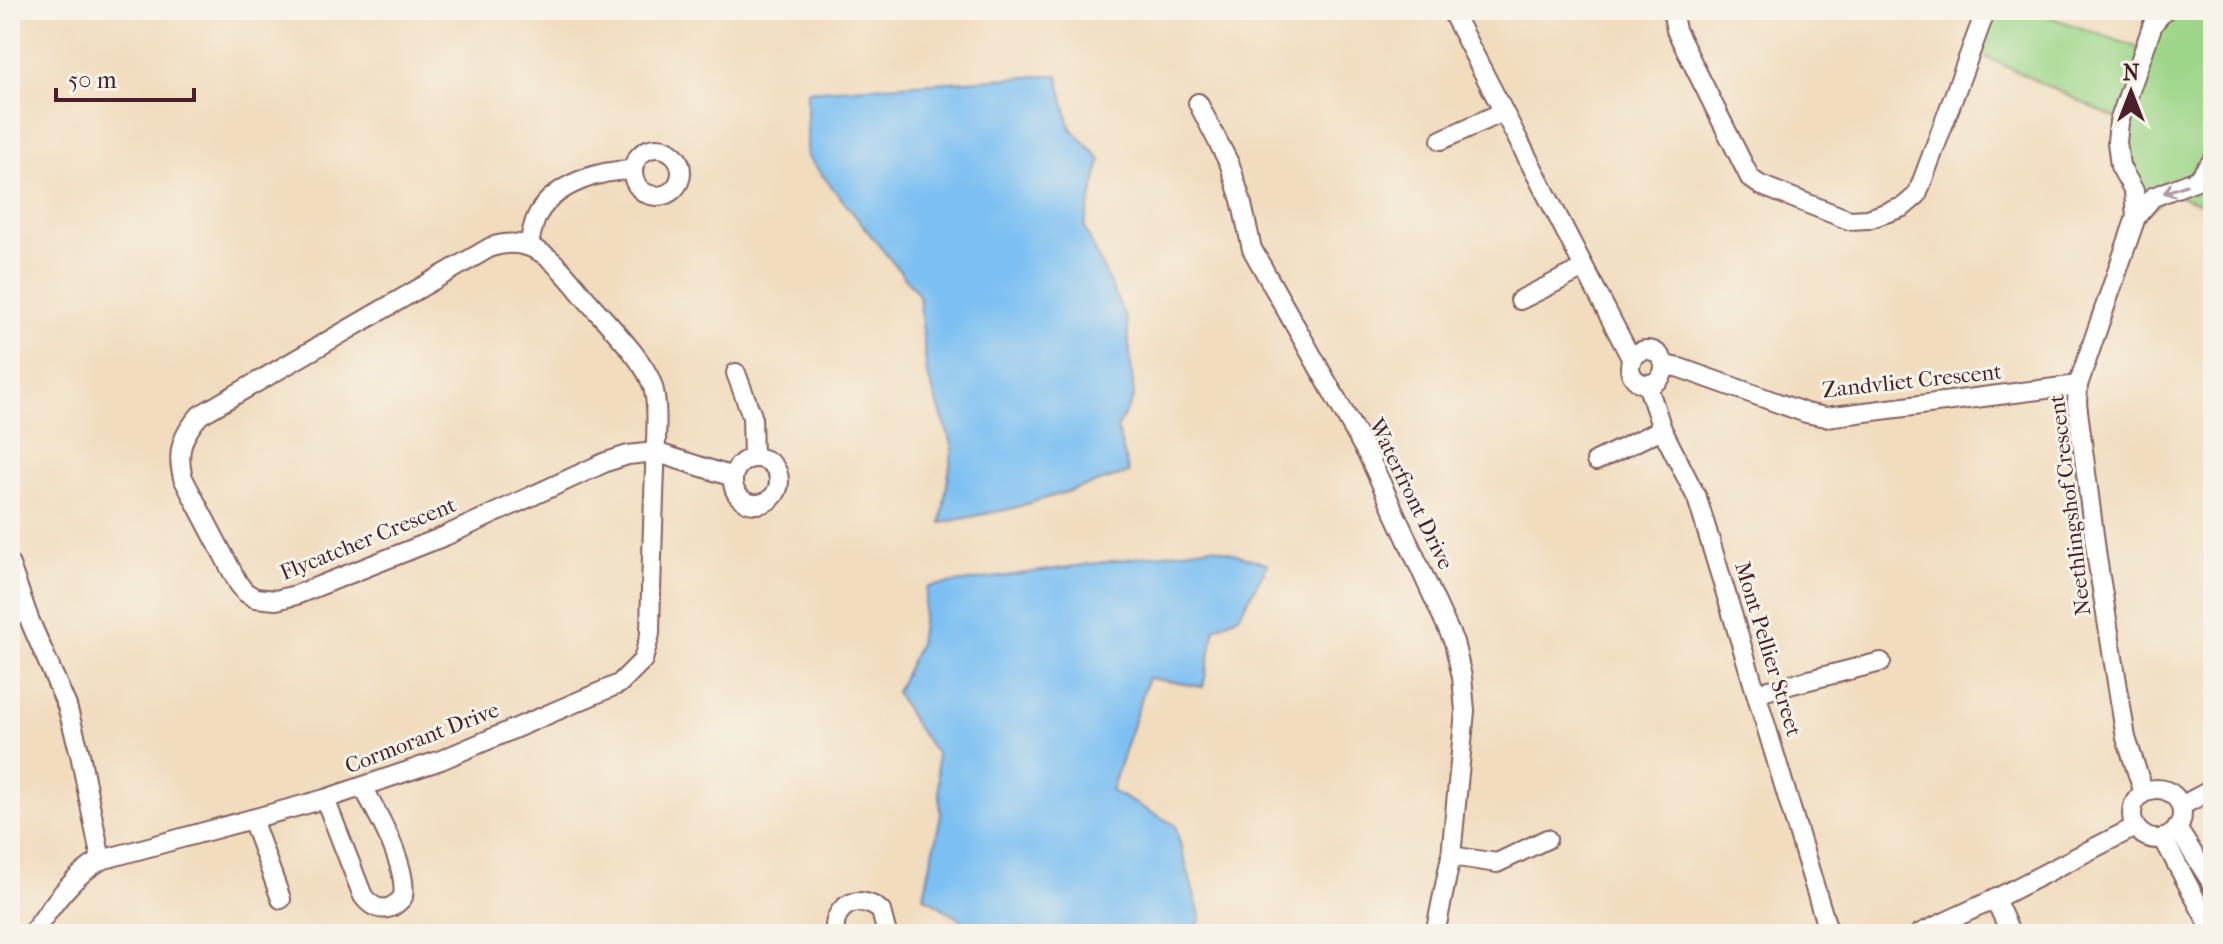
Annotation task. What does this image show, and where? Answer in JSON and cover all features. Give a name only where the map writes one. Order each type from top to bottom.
[{"type":"street","points":[[1451,10],[1632,360],[1632,375],[1637,381],[1647,384],[1659,380],[1664,365],[1662,358],[1650,351],[1636,355],[1632,360]]},
{"type":"street","points":[[1672,10],[1676,30],[1750,178],[1839,217],[1858,220],[1903,207],[1917,195],[1986,10]]},
{"type":"street","points":[[2136,217],[2134,191],[2120,166],[2117,142],[2119,122],[2153,24],[2165,10]]},
{"type":"street","name":"Waterfront Drive","points":[[1198,103],[1230,165],[1252,249],[1369,457],[1454,642],[1465,711],[1451,856],[1435,934]]},
{"type":"street","points":[[1441,140],[1503,112]]},
{"type":"street","points":[[2136,217],[2153,197],[2197,180],[2213,160]]},
{"type":"street","points":[[633,170],[608,171],[558,193],[539,213],[529,245],[558,265],[652,382],[655,452],[733,477]]},
{"type":"street","name":"Neethlingshof Crescent","points":[[2136,217],[2078,385],[2079,417],[2097,558],[2126,738],[2144,793]]},
{"type":"street","name":"Flycatcher Crescent","points":[[529,245],[514,243],[491,247],[213,408],[190,426],[180,449],[179,465],[238,583],[255,598],[286,598],[445,536],[606,462],[638,453],[655,452]]},
{"type":"street","points":[[1520,300],[1584,268]]},
{"type":"street","name":"Zandvliet Crescent","points":[[1664,365],[1826,417],[2078,385]]},
{"type":"street","points":[[736,373],[752,416],[753,457]]},
{"type":"street","name":"Mont Pellier Street","points":[[1647,384],[1662,429],[1697,498],[1829,934]]},
{"type":"street","points":[[1596,461],[1662,429]]},
{"type":"street","name":"Cormorant Drive","points":[[32,934],[69,884],[101,860],[325,799],[441,760],[611,688],[636,669],[647,651],[650,634],[655,452]]},
{"type":"street","points":[[753,457],[764,458],[779,473],[780,484],[768,502],[758,505],[738,497],[733,487],[733,477],[737,467],[753,457]]},
{"type":"street","points":[[10,565],[29,619],[67,706],[101,860]]},
{"type":"street","points":[[1757,693],[1881,662]]},
{"type":"street","points":[[325,799],[363,896],[373,908],[390,908],[403,897],[403,880],[385,830],[363,787]]},
{"type":"street","points":[[2155,789],[2166,791],[2181,806],[2182,814],[2170,833],[2152,838],[2135,827],[2133,808],[2144,793],[2155,789]]},
{"type":"street","points":[[2181,806],[2213,789]]},
{"type":"street","points":[[252,819],[281,899]]},
{"type":"street","points":[[1919,934],[2135,827]]},
{"type":"street","points":[[2170,833],[2213,885]]},
{"type":"street","points":[[2170,833],[2213,932]]},
{"type":"street","points":[[1451,856],[1497,863],[1547,839]]},
{"type":"street","points":[[1995,899],[2011,934]]},
{"type":"street","points":[[835,934],[839,912],[860,902],[869,903],[881,911],[887,934]]},
{"type":"green space","points":[[1983,10],[2029,10],[2142,49],[2166,10],[2213,10],[2213,208],[2172,194],[2133,224],[2117,119],[1969,49]]},
{"type":"water","points":[[1058,75],[1070,127],[1101,160],[1084,227],[1127,321],[1134,397],[1117,428],[1129,473],[1010,509],[941,523],[953,447],[927,374],[919,295],[807,156],[807,91]]},
{"type":"water","points":[[1213,547],[1268,564],[1239,616],[1215,628],[1203,687],[1148,678],[1111,791],[1175,825],[1201,919],[1192,934],[968,934],[967,924],[924,896],[941,815],[936,753],[896,692],[919,644],[927,587]]}]
